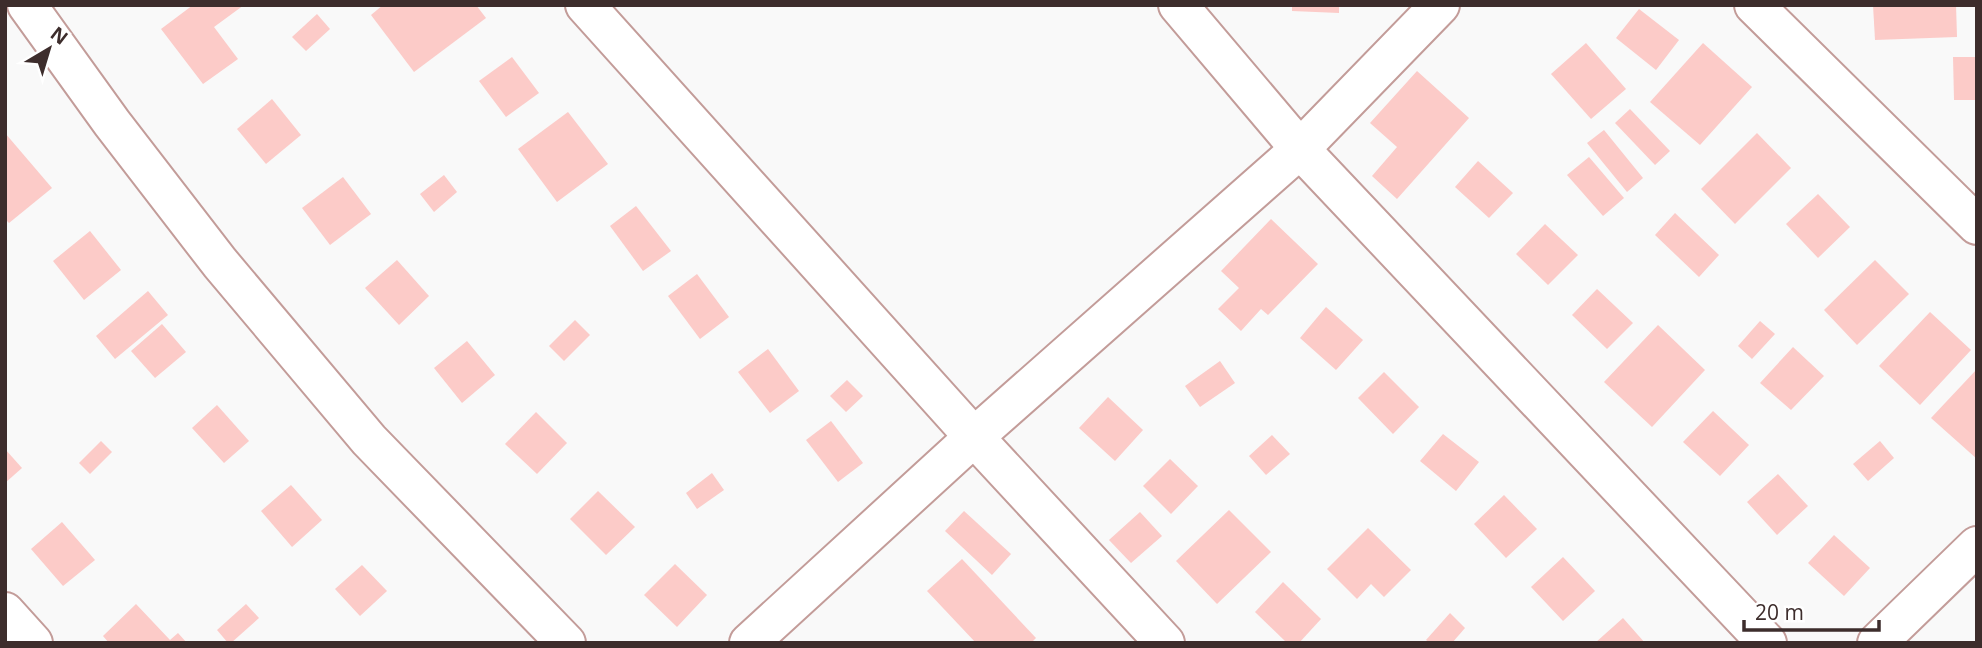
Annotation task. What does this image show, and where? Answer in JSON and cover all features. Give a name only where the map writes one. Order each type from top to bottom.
[{"type":"street","points":[[27,5],[112,123],[220,263],[360,430],[566,643]]},
{"type":"street","points":[[585,5],[974,437],[1165,643]]},
{"type":"street","points":[[1178,5],[1300,149],[1767,643]]},
{"type":"street","points":[[749,643],[974,437],[1300,149],[1440,5]]},
{"type":"street","points":[[1754,5],[1977,225]]},
{"type":"street","points":[[1877,643],[1977,546]]},
{"type":"street","points":[[5,612],[33,643]]},
{"type":"building","points":[[193,5],[244,5],[214,27],[238,59],[203,84],[161,29]]},
{"type":"building","points":[[383,5],[476,5],[486,18],[414,72],[371,15]]},
{"type":"building","points":[[1292,5],[1339,5],[1339,13],[1292,11]]},
{"type":"building","points":[[1873,5],[1956,5],[1957,37],[1875,40]]},
{"type":"building","points":[[1639,9],[1679,40],[1656,70],[1616,38]]},
{"type":"building","points":[[317,14],[330,29],[306,51],[292,37]]},
{"type":"building","points":[[1586,43],[1626,89],[1591,119],[1551,74]]},
{"type":"building","points":[[1703,43],[1752,87],[1700,145],[1650,102]]},
{"type":"building","points":[[512,57],[539,93],[506,117],[479,81]]},
{"type":"building","points":[[1953,57],[1977,57],[1977,100],[1954,100]]},
{"type":"building","points":[[1417,71],[1469,118],[1397,199],[1372,176],[1397,147],[1370,123]]},
{"type":"building","points":[[272,99],[301,135],[266,164],[237,129]]},
{"type":"building","points":[[1630,109],[1670,151],[1655,165],[1615,123]]},
{"type":"building","points":[[568,112],[608,164],[557,202],[518,149]]},
{"type":"building","points":[[1604,130],[1643,178],[1627,192],[1587,143]]},
{"type":"building","points":[[5,133],[52,188],[9,223],[5,219]]},
{"type":"building","points":[[1757,133],[1791,168],[1735,224],[1701,189]]},
{"type":"building","points":[[1589,157],[1624,198],[1603,216],[1567,175]]},
{"type":"building","points":[[1478,161],[1513,193],[1489,218],[1455,187]]},
{"type":"building","points":[[444,175],[457,192],[434,212],[420,194]]},
{"type":"building","points":[[343,177],[371,214],[330,245],[302,208]]},
{"type":"building","points":[[1818,194],[1850,227],[1818,258],[1786,224]]},
{"type":"building","points":[[636,206],[671,251],[643,271],[610,226]]},
{"type":"building","points":[[1675,213],[1719,255],[1699,277],[1655,235]]},
{"type":"building","points":[[1271,219],[1318,264],[1268,315],[1261,309],[1241,331],[1218,309],[1239,288],[1221,271]]},
{"type":"building","points":[[1545,224],[1578,255],[1548,285],[1516,254]]},
{"type":"building","points":[[90,231],[121,270],[84,300],[53,261]]},
{"type":"building","points":[[397,260],[429,296],[399,325],[365,288]]},
{"type":"building","points":[[1875,260],[1909,294],[1857,345],[1824,310]]},
{"type":"building","points":[[697,274],[729,317],[700,339],[668,296]]},
{"type":"building","points":[[1597,289],[1633,323],[1607,349],[1572,315]]},
{"type":"building","points":[[148,291],[168,315],[115,359],[96,336]]},
{"type":"building","points":[[1326,307],[1363,340],[1336,370],[1300,338]]},
{"type":"building","points":[[1930,312],[1971,350],[1920,405],[1879,366]]},
{"type":"building","points":[[575,320],[590,335],[564,361],[549,346]]},
{"type":"building","points":[[1760,321],[1775,334],[1752,359],[1738,346]]},
{"type":"building","points":[[162,324],[186,352],[155,378],[131,351]]},
{"type":"building","points":[[1658,325],[1705,370],[1652,427],[1604,382]]},
{"type":"building","points":[[467,341],[495,375],[462,403],[434,368]]},
{"type":"building","points":[[1793,347],[1824,376],[1791,410],[1760,383]]},
{"type":"building","points":[[768,349],[799,391],[770,413],[738,372]]},
{"type":"building","points":[[1220,361],[1235,383],[1200,407],[1185,386]]},
{"type":"building","points":[[1977,369],[1977,459],[1931,418]]},
{"type":"building","points":[[1384,372],[1419,407],[1393,434],[1358,398]]},
{"type":"building","points":[[847,380],[863,396],[846,412],[830,396]]},
{"type":"building","points":[[1108,397],[1143,430],[1115,461],[1079,428]]},
{"type":"building","points":[[217,405],[249,441],[224,463],[192,428]]},
{"type":"building","points":[[1713,411],[1749,445],[1720,476],[1683,442]]},
{"type":"building","points":[[536,412],[567,443],[537,474],[505,444]]},
{"type":"building","points":[[831,421],[863,463],[838,482],[806,440]]},
{"type":"building","points":[[1443,434],[1479,462],[1456,491],[1420,461]]},
{"type":"building","points":[[1272,435],[1290,454],[1266,475],[1249,456]]},
{"type":"building","points":[[101,441],[112,452],[90,474],[79,463]]},
{"type":"building","points":[[1880,441],[1894,458],[1868,481],[1853,464]]},
{"type":"building","points":[[5,449],[22,468],[5,483]]},
{"type":"building","points":[[1170,459],[1198,486],[1171,514],[1143,486]]},
{"type":"building","points":[[712,473],[724,490],[697,509],[686,493]]},
{"type":"building","points":[[1778,474],[1808,506],[1777,535],[1747,502]]},
{"type":"building","points":[[291,485],[322,520],[292,547],[261,511]]},
{"type":"building","points":[[598,491],[635,527],[606,555],[570,519]]},
{"type":"building","points":[[1504,495],[1537,529],[1506,558],[1474,524]]},
{"type":"building","points":[[1229,510],[1271,552],[1217,604],[1176,561]]},
{"type":"building","points":[[964,511],[1011,554],[992,575],[945,531]]},
{"type":"building","points":[[1140,512],[1162,536],[1131,563],[1109,540]]},
{"type":"building","points":[[62,522],[95,560],[63,586],[31,549]]},
{"type":"building","points":[[1368,528],[1411,570],[1384,597],[1371,584],[1357,599],[1327,569]]},
{"type":"building","points":[[1834,535],[1870,568],[1844,596],[1808,563]]},
{"type":"building","points":[[1563,557],[1595,591],[1563,621],[1531,587]]},
{"type":"building","points":[[962,559],[1036,638],[1031,643],[976,643],[927,591]]},
{"type":"building","points":[[675,564],[707,595],[677,627],[644,595]]},
{"type":"building","points":[[362,565],[387,591],[360,616],[335,589]]},
{"type":"building","points":[[1283,582],[1321,619],[1299,643],[1287,643],[1255,612]]},
{"type":"building","points":[[136,604],[170,640],[178,633],[187,643],[109,643],[103,636]]},
{"type":"building","points":[[246,604],[259,618],[228,643],[217,630]]},
{"type":"building","points":[[1450,613],[1465,628],[1452,643],[1430,643],[1426,640]]},
{"type":"building","points":[[1623,618],[1645,643],[1595,643]]}]
